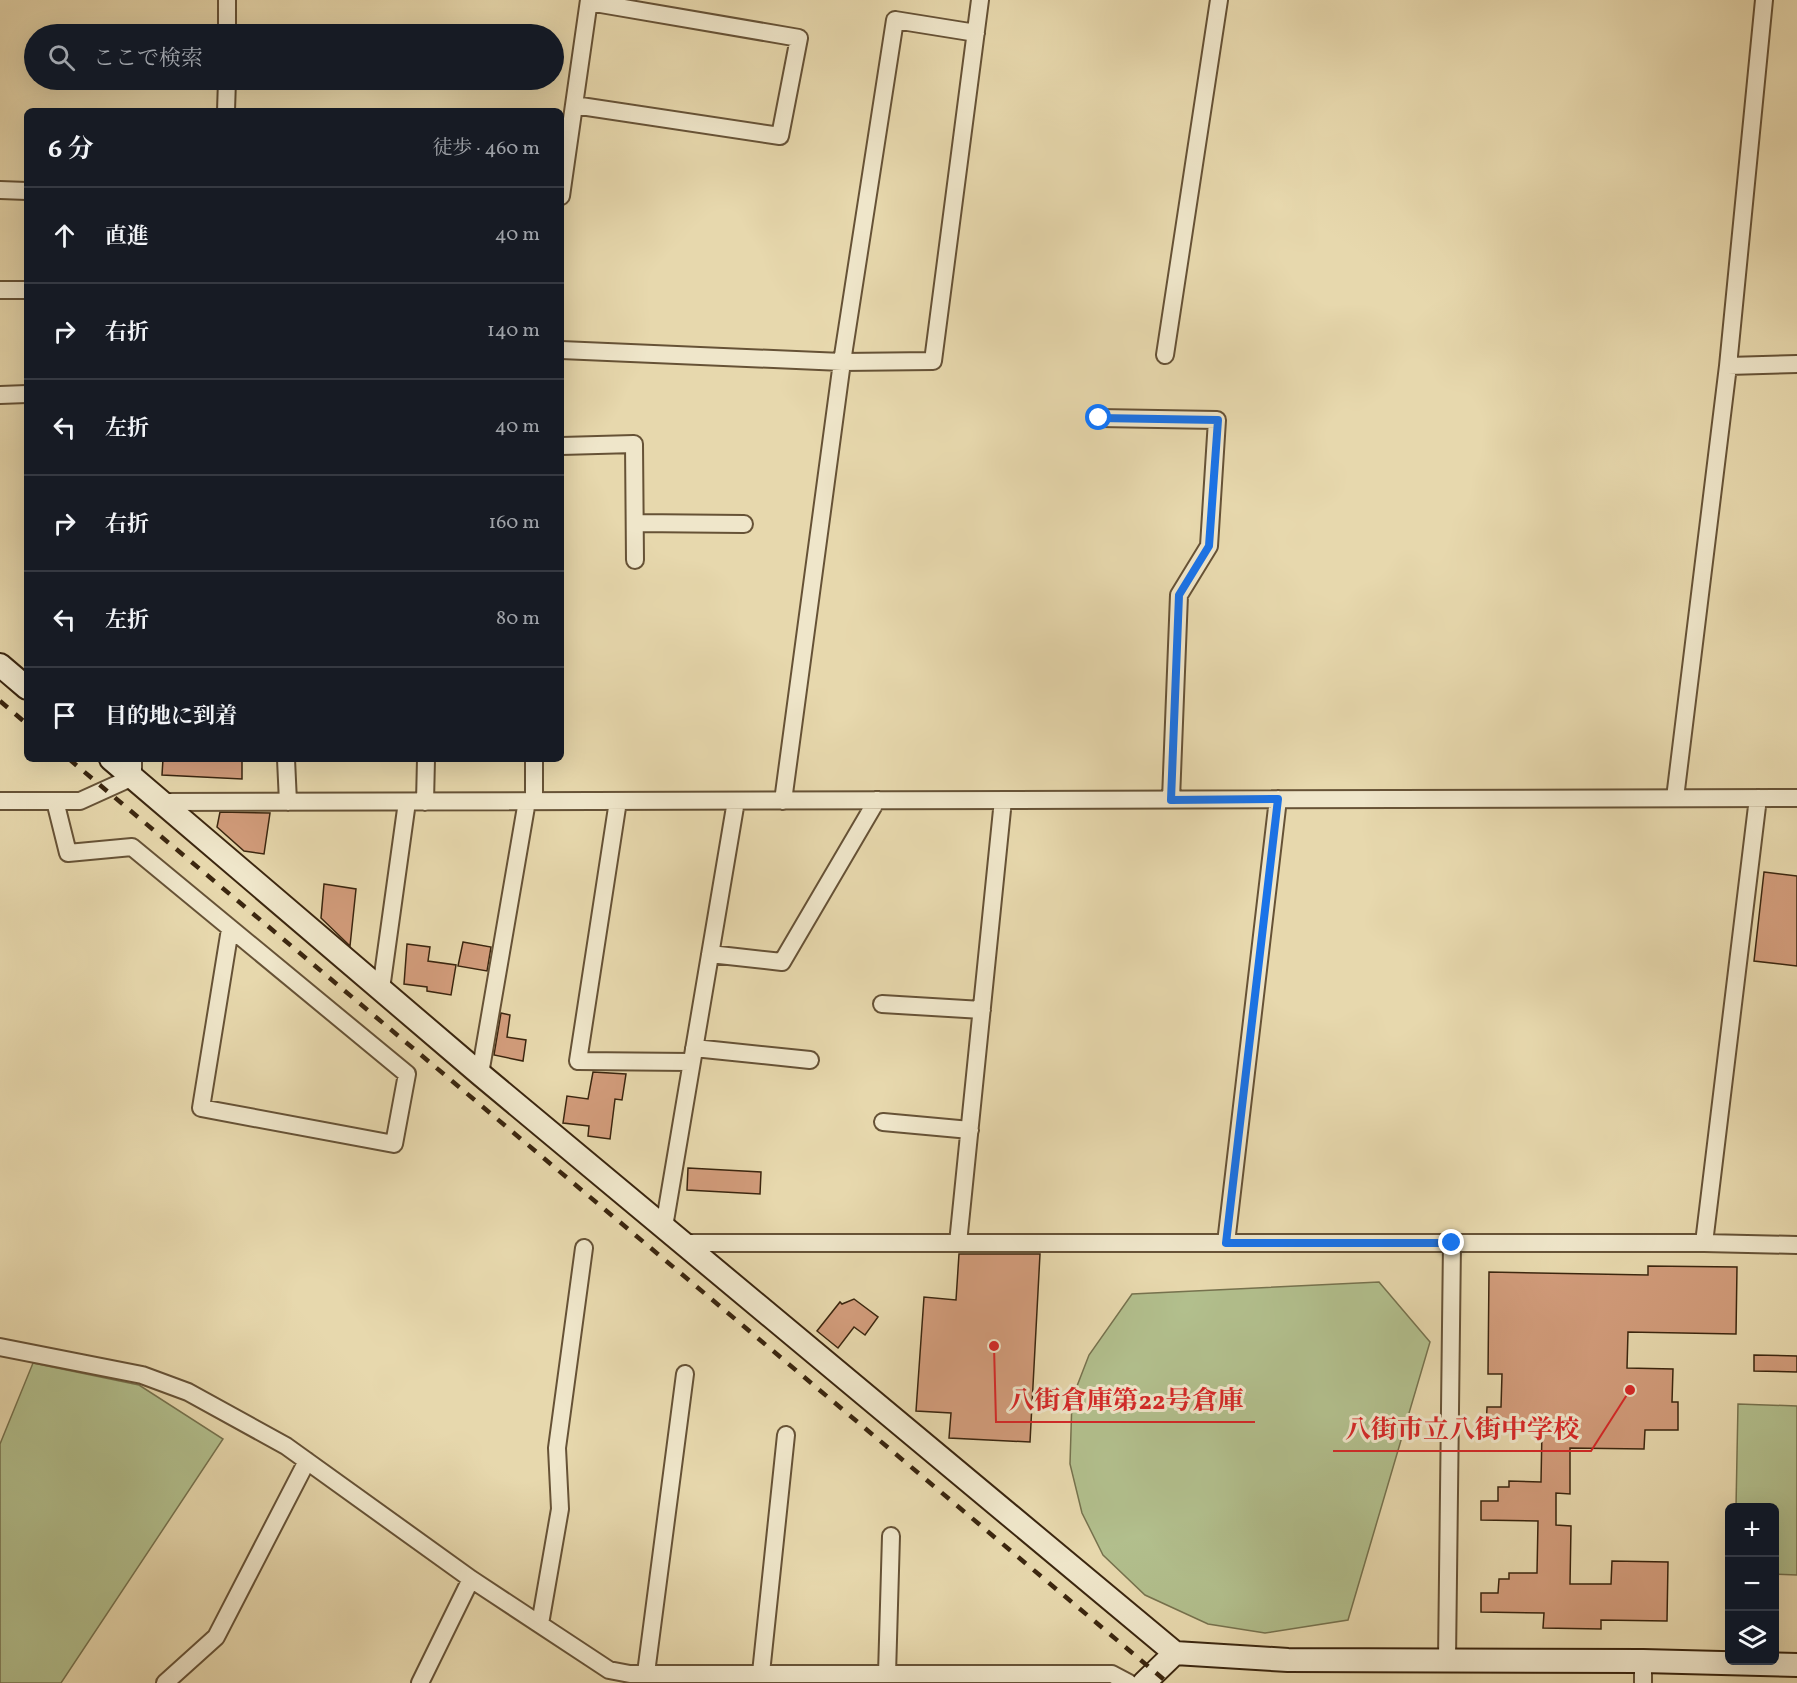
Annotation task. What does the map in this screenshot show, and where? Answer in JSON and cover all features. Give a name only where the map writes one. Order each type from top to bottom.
[{"type":"street","points":[[227,0],[227,24]]},
{"type":"street","points":[[564,350],[842,362],[933,361],[980,0]]},
{"type":"street","points":[[1165,356],[1219,0]]},
{"type":"street","points":[[1675,798],[1728,366],[1764,0]]},
{"type":"street","points":[[564,173],[589,1],[799,38],[780,136],[574,105]]},
{"type":"street","points":[[783,801],[842,362],[895,20],[976,33]]},
{"type":"street","points":[[226,108],[227,90]]},
{"type":"street","points":[[0,190],[24,191]]},
{"type":"street","points":[[0,290],[24,290]]},
{"type":"street","points":[[1728,366],[1797,364]]},
{"type":"street","points":[[0,394],[24,394]]},
{"type":"street","points":[[1099,418],[1218,420],[1209,546],[1179,595],[1171,800]]},
{"type":"street","points":[[564,446],[634,444],[635,560]]},
{"type":"street","points":[[635,523],[744,524]]},
{"type":"street","points":[[0,665],[24,685]]},
{"type":"street","points":[[118,762],[133,768],[161,802],[480,1074],[1175,1653],[1288,1660],[1447,1659],[1643,1672],[1797,1665]]},
{"type":"street","points":[[286,762],[288,802]]},
{"type":"street","points":[[425,802],[426,762]]},
{"type":"street","points":[[480,1074],[531,801],[534,762]]},
{"type":"street","points":[[0,801],[80,801],[133,768]]},
{"type":"street","points":[[1704,1243],[1758,798]]},
{"type":"street","points":[[161,802],[1797,798]]},
{"type":"street","points":[[1226,1243],[1278,799]]},
{"type":"street","points":[[710,954],[782,962],[877,800]]},
{"type":"street","points":[[958,1243],[1004,800]]},
{"type":"street","points":[[55,801],[68,853],[132,847],[407,1074],[394,1144],[201,1108],[230,929]]},
{"type":"street","points":[[618,801],[578,1061],[693,1055],[810,1060]]},
{"type":"street","points":[[664,1227],[736,801]]},
{"type":"street","points":[[381,989],[407,802]]},
{"type":"street","points":[[882,1004],[982,1011]]},
{"type":"street","points":[[882,1122],[970,1130]]},
{"type":"street","points":[[683,1243],[1704,1243],[1797,1245]]},
{"type":"street","points":[[1447,1659],[1452,1243]]},
{"type":"street","points":[[540,1624],[560,1509],[557,1448],[584,1248]]},
{"type":"street","points":[[0,1347],[142,1376],[188,1392],[286,1446],[471,1579],[609,1670],[646,1673],[1112,1674],[1129,1683]]},
{"type":"street","points":[[646,1673],[685,1374]]},
{"type":"street","points":[[761,1673],[786,1435]]},
{"type":"street","points":[[165,1683],[216,1637],[307,1461]]},
{"type":"street","points":[[887,1674],[891,1536]]},
{"type":"street","points":[[420,1683],[471,1579]]},
{"type":"street","points":[[1144,1683],[1175,1653]]},
{"type":"green space","points":[[1379,1282],[1430,1342],[1348,1620],[1265,1633],[1208,1624],[1145,1595],[1103,1555],[1082,1513],[1070,1464],[1072,1399],[1089,1355],[1132,1294]]},
{"type":"green space","points":[[33,1363],[139,1385],[223,1439],[61,1683],[0,1683],[0,1444]]},
{"type":"green space","points":[[1738,1404],[1797,1406],[1797,1575],[1779,1574],[1779,1503],[1736,1503]]},
{"type":"building","points":[[163,762],[242,762],[242,779],[162,775]]},
{"type":"building","points":[[220,812],[270,813],[264,854],[244,851],[217,827]]},
{"type":"building","points":[[1764,872],[1797,876],[1797,966],[1754,961]]},
{"type":"building","points":[[324,884],[356,889],[350,946],[321,918]]},
{"type":"building","points":[[463,942],[491,947],[487,971],[458,966]]},
{"type":"building","points":[[407,944],[430,947],[428,961],[456,965],[451,995],[427,991],[427,987],[404,984]]},
{"type":"building","points":[[501,1013],[510,1015],[507,1037],[526,1040],[523,1061],[494,1055]]},
{"type":"building","points":[[593,1072],[626,1074],[622,1100],[615,1099],[610,1139],[588,1136],[589,1126],[563,1123],[567,1096],[588,1099]]},
{"type":"building","points":[[688,1168],[761,1172],[760,1194],[687,1190]]},
{"type":"building","points":[[959,1254],[1040,1254],[1030,1442],[949,1438],[951,1413],[916,1411],[924,1297],[956,1300]]},
{"type":"building","points":[[1648,1266],[1737,1267],[1736,1334],[1628,1332],[1627,1368],[1673,1369],[1672,1402],[1678,1402],[1678,1430],[1645,1430],[1644,1449],[1570,1448],[1570,1494],[1556,1493],[1556,1525],[1571,1526],[1570,1584],[1611,1584],[1612,1561],[1668,1562],[1667,1621],[1601,1620],[1601,1629],[1543,1628],[1544,1613],[1481,1612],[1481,1593],[1498,1593],[1499,1579],[1509,1579],[1509,1573],[1537,1573],[1538,1521],[1481,1520],[1481,1501],[1498,1501],[1498,1487],[1509,1487],[1509,1481],[1541,1482],[1542,1429],[1486,1428],[1487,1407],[1501,1407],[1502,1374],[1488,1374],[1489,1272],[1648,1275]]},
{"type":"building","points":[[854,1299],[878,1317],[865,1335],[854,1327],[838,1348],[817,1331],[840,1302],[842,1304]]},
{"type":"building","points":[[1754,1355],[1797,1356],[1797,1372],[1754,1371]]},
{"type":"railway","points":[[0,701],[24,721]]},
{"type":"railway","points":[[73,762],[1168,1683]]},
{"type":"place","name":"八街倉庫第22号倉庫","points":[[994,1346]]},
{"type":"place","name":"八街市立八街中学校","points":[[1630,1390]]},
{"type":"route","points":[[1099,418],[1218,420],[1209,546],[1179,595],[1171,800],[1278,799],[1226,1243],[1452,1243]]}]
